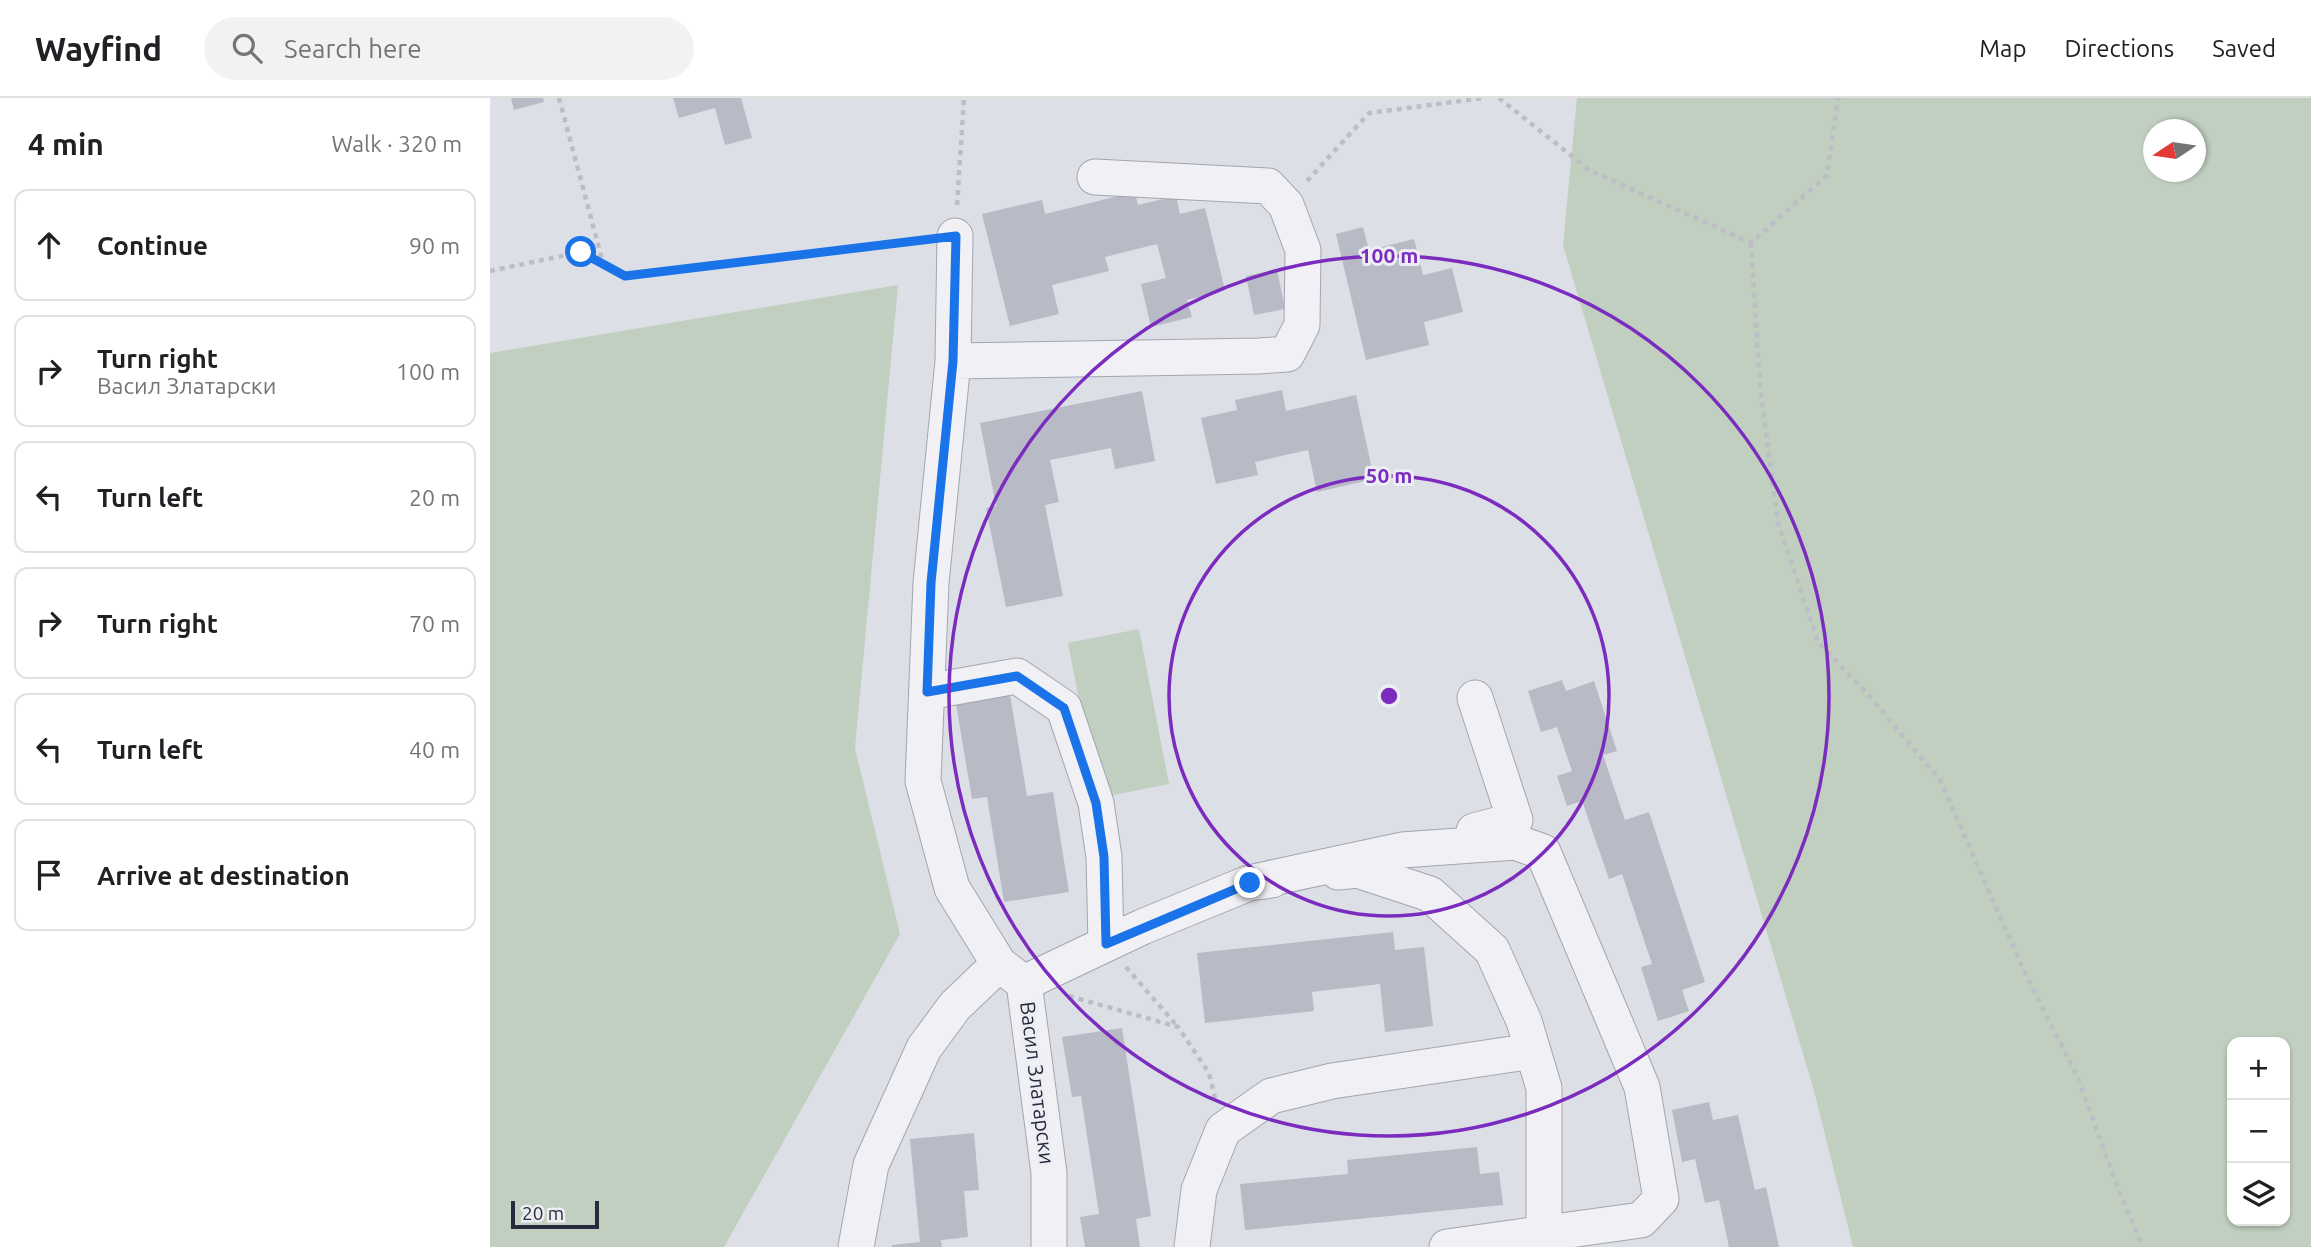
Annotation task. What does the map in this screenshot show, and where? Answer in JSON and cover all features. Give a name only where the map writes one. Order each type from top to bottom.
[{"type":"street","points":[[953,361],[1287,354],[1303,325],[1303,250],[1286,205],[1268,186],[1095,177]]},
{"type":"street","name":"Васил Златарски","points":[[956,236],[953,361],[931,583],[923,781],[952,888],[1012,974],[1049,1172],[1049,1247]]},
{"type":"street","points":[[927,692],[1017,676],[1064,708],[1096,803],[1104,857],[1106,944]]},
{"type":"street","points":[[856,1247],[871,1165],[924,1048],[955,1006],[1012,974],[1106,944],[1250,883],[1515,820],[1475,698]]},
{"type":"street","points":[[1402,849],[1515,842],[1543,852],[1642,1087],[1661,1199],[1641,1220],[1544,1240],[1447,1247]]},
{"type":"street","points":[[1250,883],[1357,870],[1430,894],[1492,950],[1524,1021],[1544,1088],[1544,1240]]},
{"type":"street","points":[[1192,1247],[1199,1191],[1223,1130],[1271,1096],[1332,1081],[1533,1051]]},
{"type":"path","points":[[559,98],[603,264]]},
{"type":"path","points":[[490,271],[581,252],[625,276],[956,236],[964,98]]},
{"type":"path","points":[[1286,205],[1368,113],[1484,98]]},
{"type":"path","points":[[1499,98],[1589,170],[1751,243]]},
{"type":"path","points":[[1751,243],[1827,175],[1838,98]]},
{"type":"path","points":[[1751,243],[1760,387],[1778,523],[1818,642],[1872,699],[1940,779],[2025,973],[2077,1076],[2119,1191],[2143,1247]]},
{"type":"path","points":[[1106,944],[1178,1027],[1209,1073],[1223,1130]]},
{"type":"path","points":[[1012,974],[1178,1027]]},
{"type":"green space","points":[[1577,98],[2311,98],[2311,1247],[1853,1247],[1814,1091],[1563,245]]},
{"type":"green space","points":[[898,285],[855,748],[900,934],[724,1247],[490,1247],[490,353]]},
{"type":"green space","points":[[1139,629],[1169,784],[1098,798],[1068,643]]},
{"type":"building","points":[[511,98],[543,98],[544,102],[514,110]]},
{"type":"building","points":[[673,98],[741,98],[752,138],[725,145],[715,108],[679,118]]},
{"type":"building","points":[[1135,192],[1138,205],[1176,196],[1180,214],[1205,208],[1225,290],[1187,300],[1192,317],[1151,327],[1141,284],[1166,278],[1157,244],[1105,257],[1109,271],[1052,285],[1059,314],[1010,326],[982,214],[1042,200],[1045,214]]},
{"type":"building","points":[[1363,227],[1369,250],[1414,239],[1423,275],[1452,268],[1463,312],[1424,322],[1429,345],[1366,360],[1336,234]]},
{"type":"building","points":[[1277,269],[1285,309],[1254,315],[1246,276]]},
{"type":"building","points":[[1282,390],[1286,411],[1356,395],[1374,479],[1317,492],[1308,450],[1255,462],[1258,475],[1216,484],[1201,418],[1237,410],[1235,400]]},
{"type":"building","points":[[1142,391],[1155,461],[1115,469],[1111,448],[1050,460],[1059,502],[1045,505],[1063,596],[1006,607],[986,508],[996,506],[980,423]]},
{"type":"building","points":[[1562,680],[1566,691],[1594,681],[1617,751],[1603,755],[1625,820],[1649,812],[1705,982],[1682,990],[1689,1011],[1658,1021],[1641,967],[1652,964],[1622,874],[1609,879],[1582,801],[1567,806],[1557,776],[1572,771],[1557,727],[1541,732],[1528,691]]},
{"type":"building","points":[[1010,695],[1027,796],[1053,792],[1069,892],[1004,902],[987,797],[972,799],[956,704]]},
{"type":"building","points":[[1393,932],[1395,950],[1424,947],[1433,1026],[1385,1032],[1380,984],[1312,992],[1314,1011],[1205,1023],[1197,953]]},
{"type":"building","points":[[1122,1028],[1151,1216],[1136,1219],[1140,1247],[1085,1247],[1080,1217],[1099,1214],[1081,1096],[1072,1097],[1062,1037]]},
{"type":"building","points":[[1709,1102],[1713,1120],[1738,1115],[1755,1190],[1766,1187],[1779,1247],[1729,1247],[1719,1200],[1705,1203],[1695,1159],[1682,1162],[1672,1110]]},
{"type":"building","points":[[974,1133],[979,1190],[964,1191],[968,1237],[941,1240],[942,1247],[892,1247],[920,1242],[910,1139]]},
{"type":"building","points":[[1477,1147],[1480,1174],[1499,1172],[1503,1205],[1245,1230],[1240,1184],[1348,1174],[1347,1160]]},
{"type":"route","points":[[581,252],[625,276],[956,236],[953,361],[931,583],[927,692],[1017,676],[1064,708],[1096,803],[1104,857],[1106,944],[1250,883]]}]
